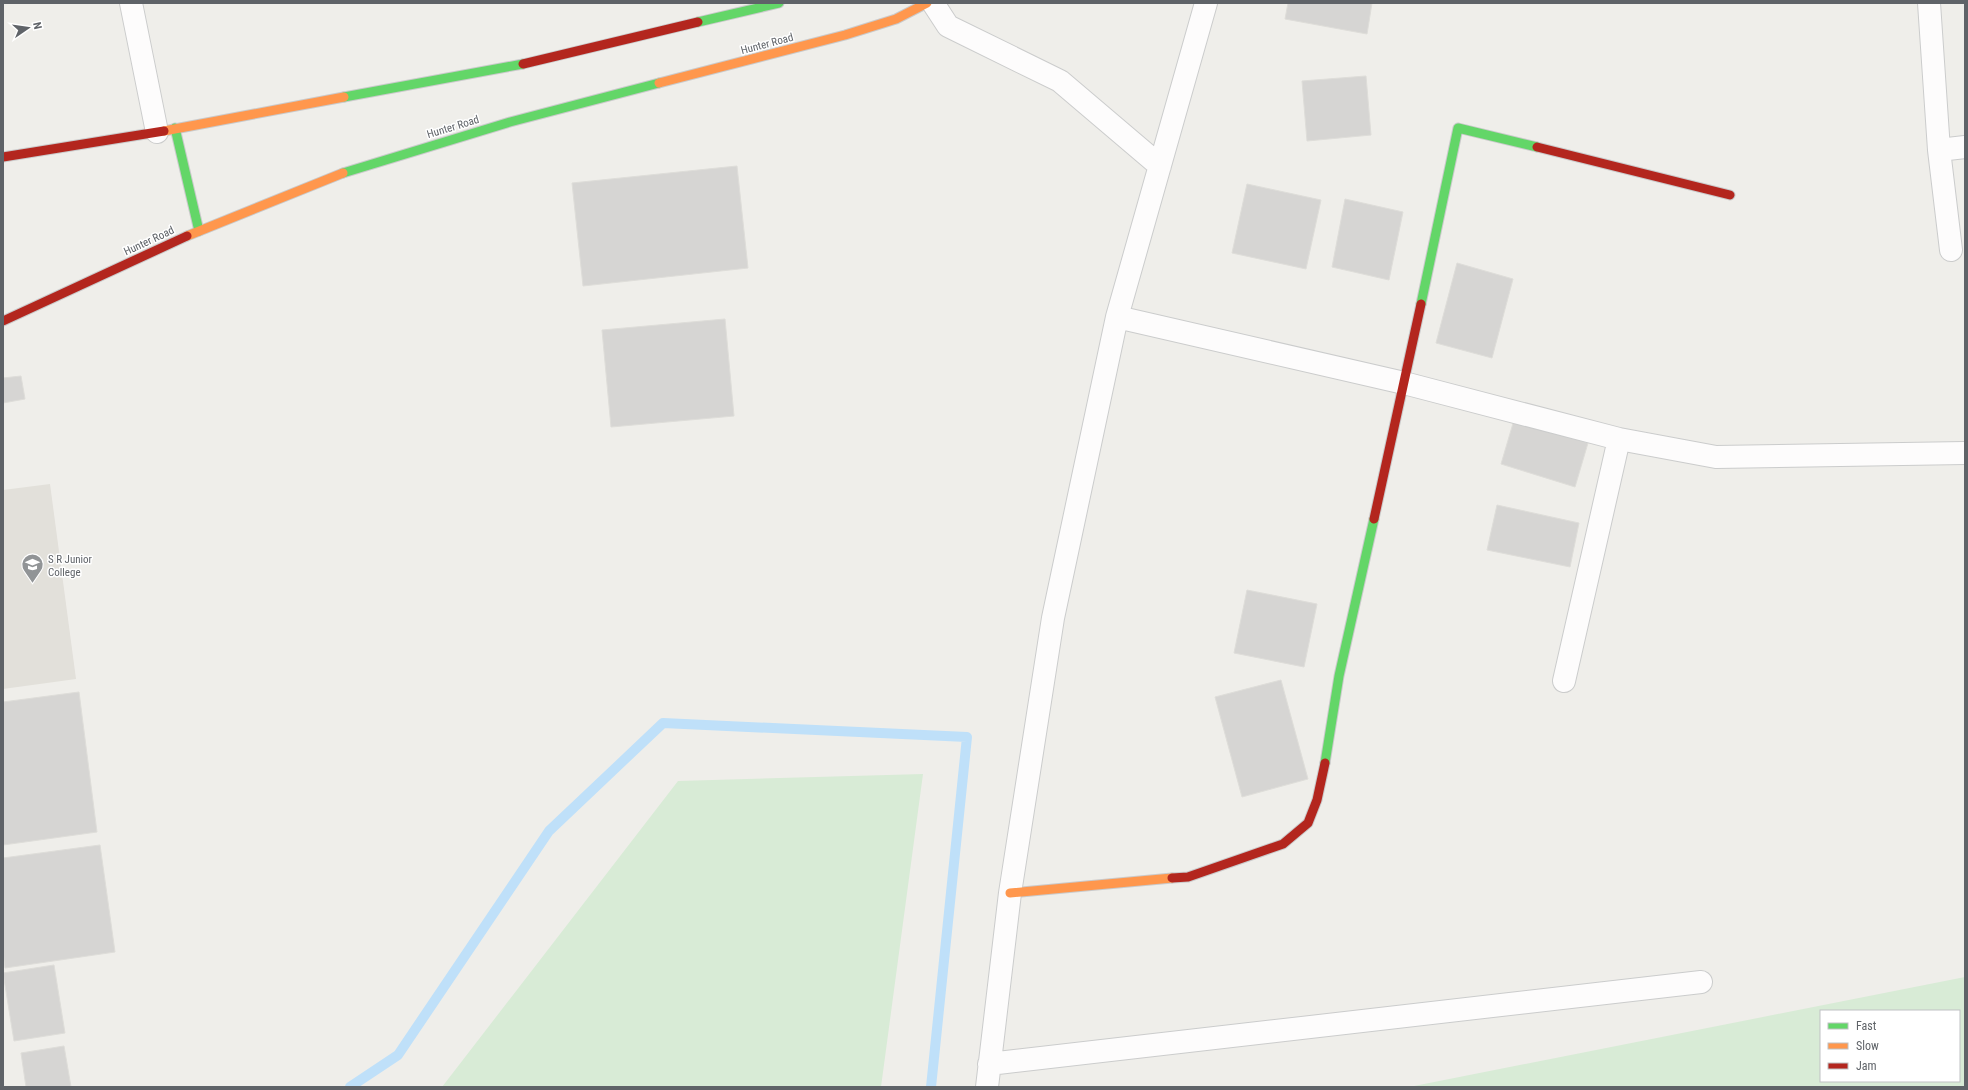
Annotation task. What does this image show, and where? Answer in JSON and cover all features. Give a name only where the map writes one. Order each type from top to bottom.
[{"type":"main road","points":[[3,157],[166,130],[504,68],[779,3]]},
{"type":"main road","name":"Hunter Road","points":[[3,321],[200,230],[344,173],[510,122],[845,35],[896,19],[927,3]]},
{"type":"main road","points":[[1010,893],[1188,877],[1283,844],[1308,823],[1317,800],[1324,772],[1339,676],[1404,383],[1458,128],[1730,195]]},
{"type":"main road","points":[[166,130],[200,230]]},
{"type":"street","points":[[131,3],[166,130]]},
{"type":"street","points":[[933,3],[948,26],[1060,81],[1160,166]]},
{"type":"street","points":[[987,1087],[1010,893],[1053,618],[1117,317],[1206,3]]},
{"type":"street","points":[[1929,3],[1939,150],[1951,250]]},
{"type":"street","points":[[1939,150],[1965,147]]},
{"type":"street","points":[[1117,317],[1404,383],[1619,439],[1716,457],[1965,453]]},
{"type":"street","points":[[1564,681],[1619,439]]},
{"type":"street","points":[[989,1064],[1701,982]]},
{"type":"shaded area","name":"S R Junior College","points":[[50,484],[76,679],[3,689],[3,490]]},
{"type":"green space","points":[[923,774],[881,1087],[442,1087],[678,781]]},
{"type":"green space","points":[[1965,977],[1965,1087],[1409,1087]]},
{"type":"building","points":[[1288,3],[1372,3],[1367,34],[1285,19]]},
{"type":"building","points":[[1366,76],[1371,135],[1307,141],[1302,81]]},
{"type":"building","points":[[737,166],[748,268],[583,286],[572,183]]},
{"type":"building","points":[[1247,184],[1321,200],[1306,269],[1232,253]]},
{"type":"building","points":[[1345,199],[1403,212],[1389,280],[1332,267]]},
{"type":"building","points":[[1457,263],[1513,279],[1492,358],[1436,343]]},
{"type":"building","points":[[725,319],[734,416],[611,427],[602,330]]},
{"type":"building","points":[[21,376],[25,399],[3,403],[3,378]]},
{"type":"building","points":[[1514,420],[1588,443],[1575,487],[1501,464]]},
{"type":"building","points":[[1497,505],[1579,523],[1570,567],[1487,550]]},
{"type":"building","points":[[1247,590],[1317,604],[1304,667],[1234,653]]},
{"type":"building","points":[[1281,680],[1308,779],[1242,797],[1215,697]]},
{"type":"building","points":[[79,692],[97,832],[3,845],[3,702]]},
{"type":"building","points":[[100,845],[115,952],[5,968],[3,952],[3,858]]},
{"type":"building","points":[[54,965],[65,1033],[14,1041],[3,973]]},
{"type":"building","points":[[64,1046],[71,1087],[26,1087],[21,1053]]},
{"type":"waterway","points":[[350,1087],[398,1055],[549,831],[663,723],[967,737],[931,1087]]},
{"type":"traffic: fast","points":[[698,22],[779,3]]},
{"type":"traffic: fast","points":[[344,97],[523,64]]},
{"type":"traffic: fast","points":[[343,173],[510,122],[659,83]]},
{"type":"traffic: fast","points":[[175,128],[199,231]]},
{"type":"traffic: fast","points":[[1421,304],[1458,128],[1537,147]]},
{"type":"traffic: fast","points":[[1325,763],[1339,676],[1374,519]]},
{"type":"traffic: slow","points":[[659,83],[845,35],[896,19],[927,3]]},
{"type":"traffic: slow","points":[[164,131],[344,97]]},
{"type":"traffic: slow","points":[[187,236],[343,173]]},
{"type":"traffic: slow","points":[[1010,893],[1172,878]]},
{"type":"traffic: jam","points":[[523,64],[698,22]]},
{"type":"traffic: jam","points":[[3,157],[164,131]]},
{"type":"traffic: jam","points":[[1537,147],[1730,195]]},
{"type":"traffic: jam","points":[[3,321],[187,236]]},
{"type":"traffic: jam","points":[[1374,519],[1421,304]]},
{"type":"traffic: jam","points":[[1172,878],[1188,877],[1283,844],[1308,823],[1317,800],[1325,763]]},
{"type":"place","name":"S R Junior College","points":[[33,584]]}]
